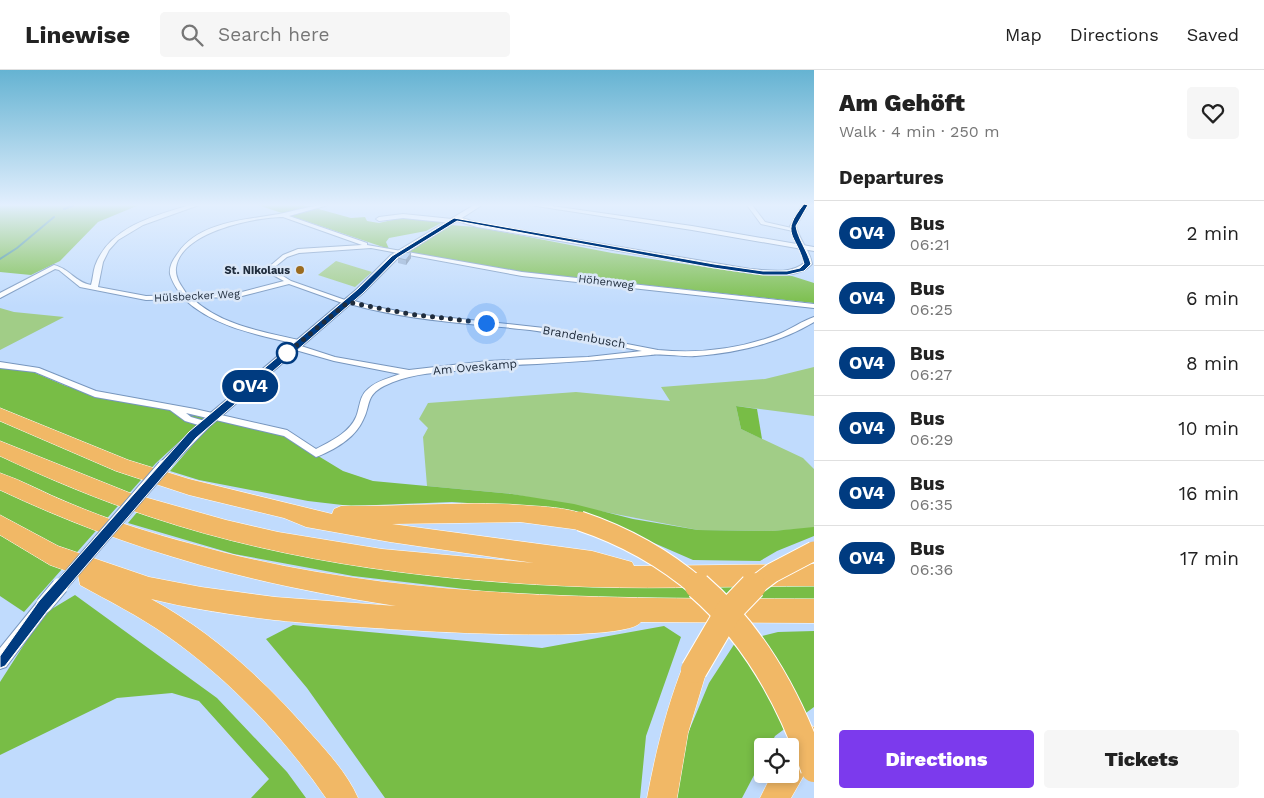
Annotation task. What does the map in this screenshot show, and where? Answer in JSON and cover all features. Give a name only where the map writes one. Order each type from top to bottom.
[{"type":"highway","points":[[0,414],[123,466],[189,487],[285,510],[306,518],[390,533],[592,562],[656,576]]},
{"type":"highway","points":[[0,448],[126,500],[182,518],[281,542],[386,560],[481,570],[656,576],[814,575]]},
{"type":"highway","points":[[0,481],[72,513],[156,543],[210,559],[287,576],[383,593],[534,607],[814,611]]},
{"type":"highway","points":[[285,510],[372,516],[513,511],[580,521],[609,531],[651,552],[687,577],[728,616],[749,640],[783,696],[814,769]]},
{"type":"highway","points":[[0,524],[184,633],[257,697],[298,740],[343,798]]},
{"type":"highway","points":[[662,798],[668,756],[679,709],[694,670],[734,602],[749,588],[779,567],[814,551]]},
{"type":"highway","points":[[49,552],[102,574],[164,591],[227,602],[349,616],[478,620],[608,621],[667,610]]},
{"type":"highway","points":[[799,756],[809,740],[814,736]]},
{"type":"highway","points":[[775,798],[783,783]]},
{"type":"street","points":[[94,288],[100,261],[108,249],[119,239]]},
{"type":"street","points":[[187,298],[177,286],[173,266],[188,243],[194,239]]},
{"type":"street","points":[[352,239],[371,246]]},
{"type":"street","points":[[0,661],[44,605],[164,466],[204,424],[347,302],[400,253],[423,239]]},
{"type":"street","points":[[560,239],[763,273],[787,273],[802,270],[808,261],[797,239]]},
{"type":"street","points":[[750,239],[814,249]]},
{"type":"street","points":[[289,282],[274,272],[275,264],[285,256],[298,251],[371,246]]},
{"type":"street","name":"Höhenweg","points":[[371,246],[400,253],[522,274],[814,306]]},
{"type":"street","name":"Hülsbecker Weg","points":[[0,296],[54,267],[61,269],[80,285],[146,298],[187,298],[238,294],[289,282]]},
{"type":"street","name":"Brandenbusch","points":[[289,282],[347,302],[409,314],[560,333],[658,352],[702,352],[750,346],[795,330],[814,319]]},
{"type":"street","name":"Am Oveskamp","points":[[187,298],[221,320],[334,359],[409,373],[488,364],[588,359],[658,352]]},
{"type":"street","points":[[0,365],[36,370],[95,394],[214,416],[287,433],[316,452],[341,439],[355,426],[360,419],[363,403],[370,391],[409,373]]},
{"type":"street","points":[[170,408],[188,419],[204,424]]},
{"type":"green space","points":[[0,239],[81,239],[60,261],[31,275],[0,272]]},
{"type":"green space","points":[[359,239],[388,239],[386,242],[389,249]]},
{"type":"green space","points":[[429,239],[539,239],[612,253],[758,275],[792,276],[814,283],[814,303],[506,270],[407,253]]},
{"type":"green space","points":[[336,261],[372,272],[355,287],[318,275]]},
{"type":"green space","points":[[0,308],[14,312],[64,317],[0,350]]},
{"type":"green space","points":[[0,365],[33,372],[66,386],[205,418],[156,463],[24,612],[0,596]]},
{"type":"green space","points":[[814,367],[814,416],[736,406],[741,429],[803,458],[814,469],[814,528],[773,531],[698,530],[512,494],[427,486],[423,437],[428,428],[419,419],[428,403],[576,392],[670,401],[661,387],[765,379]]},
{"type":"green space","points":[[736,406],[757,409],[762,439],[741,429]]},
{"type":"green space","points":[[215,419],[282,434],[343,471],[373,481],[512,494],[574,504],[633,519],[698,530],[773,531],[814,527],[814,536],[777,551],[760,561],[693,560],[631,533],[530,507],[452,502],[351,506],[308,501],[199,480],[170,471]]},
{"type":"green space","points":[[139,510],[266,546],[814,585],[814,601],[679,601],[499,593],[353,576],[234,554],[128,523]]},
{"type":"green space","points":[[75,595],[217,698],[287,772],[306,798],[251,798],[269,779],[199,701],[172,693],[117,698],[0,755],[0,682],[34,629],[50,610]]},
{"type":"green space","points":[[293,625],[542,648],[664,626],[681,637],[646,736],[640,798],[385,798],[307,688],[266,639]]},
{"type":"green space","points":[[814,631],[814,707],[774,738],[754,738],[754,775],[742,798],[677,798],[686,738],[709,683],[735,643],[778,632]]},
{"type":"building","points":[[404,252],[411,253],[406,260],[398,258]]},
{"type":"waterway","points":[[0,259],[28,239]]},
{"type":"bus line","name":"OV4","points":[[0,661],[44,605],[164,466],[204,424],[360,291],[389,261],[422,239]]},
{"type":"bus line","name":"OV4","points":[[565,239],[714,266],[763,273],[787,273],[802,270],[808,264],[796,239]]},
{"type":"place","name":"St. Nikolaus","points":[[300,270]]},
{"type":"route","points":[[287,353],[285,355],[348,302],[409,314],[486,323]]}]
